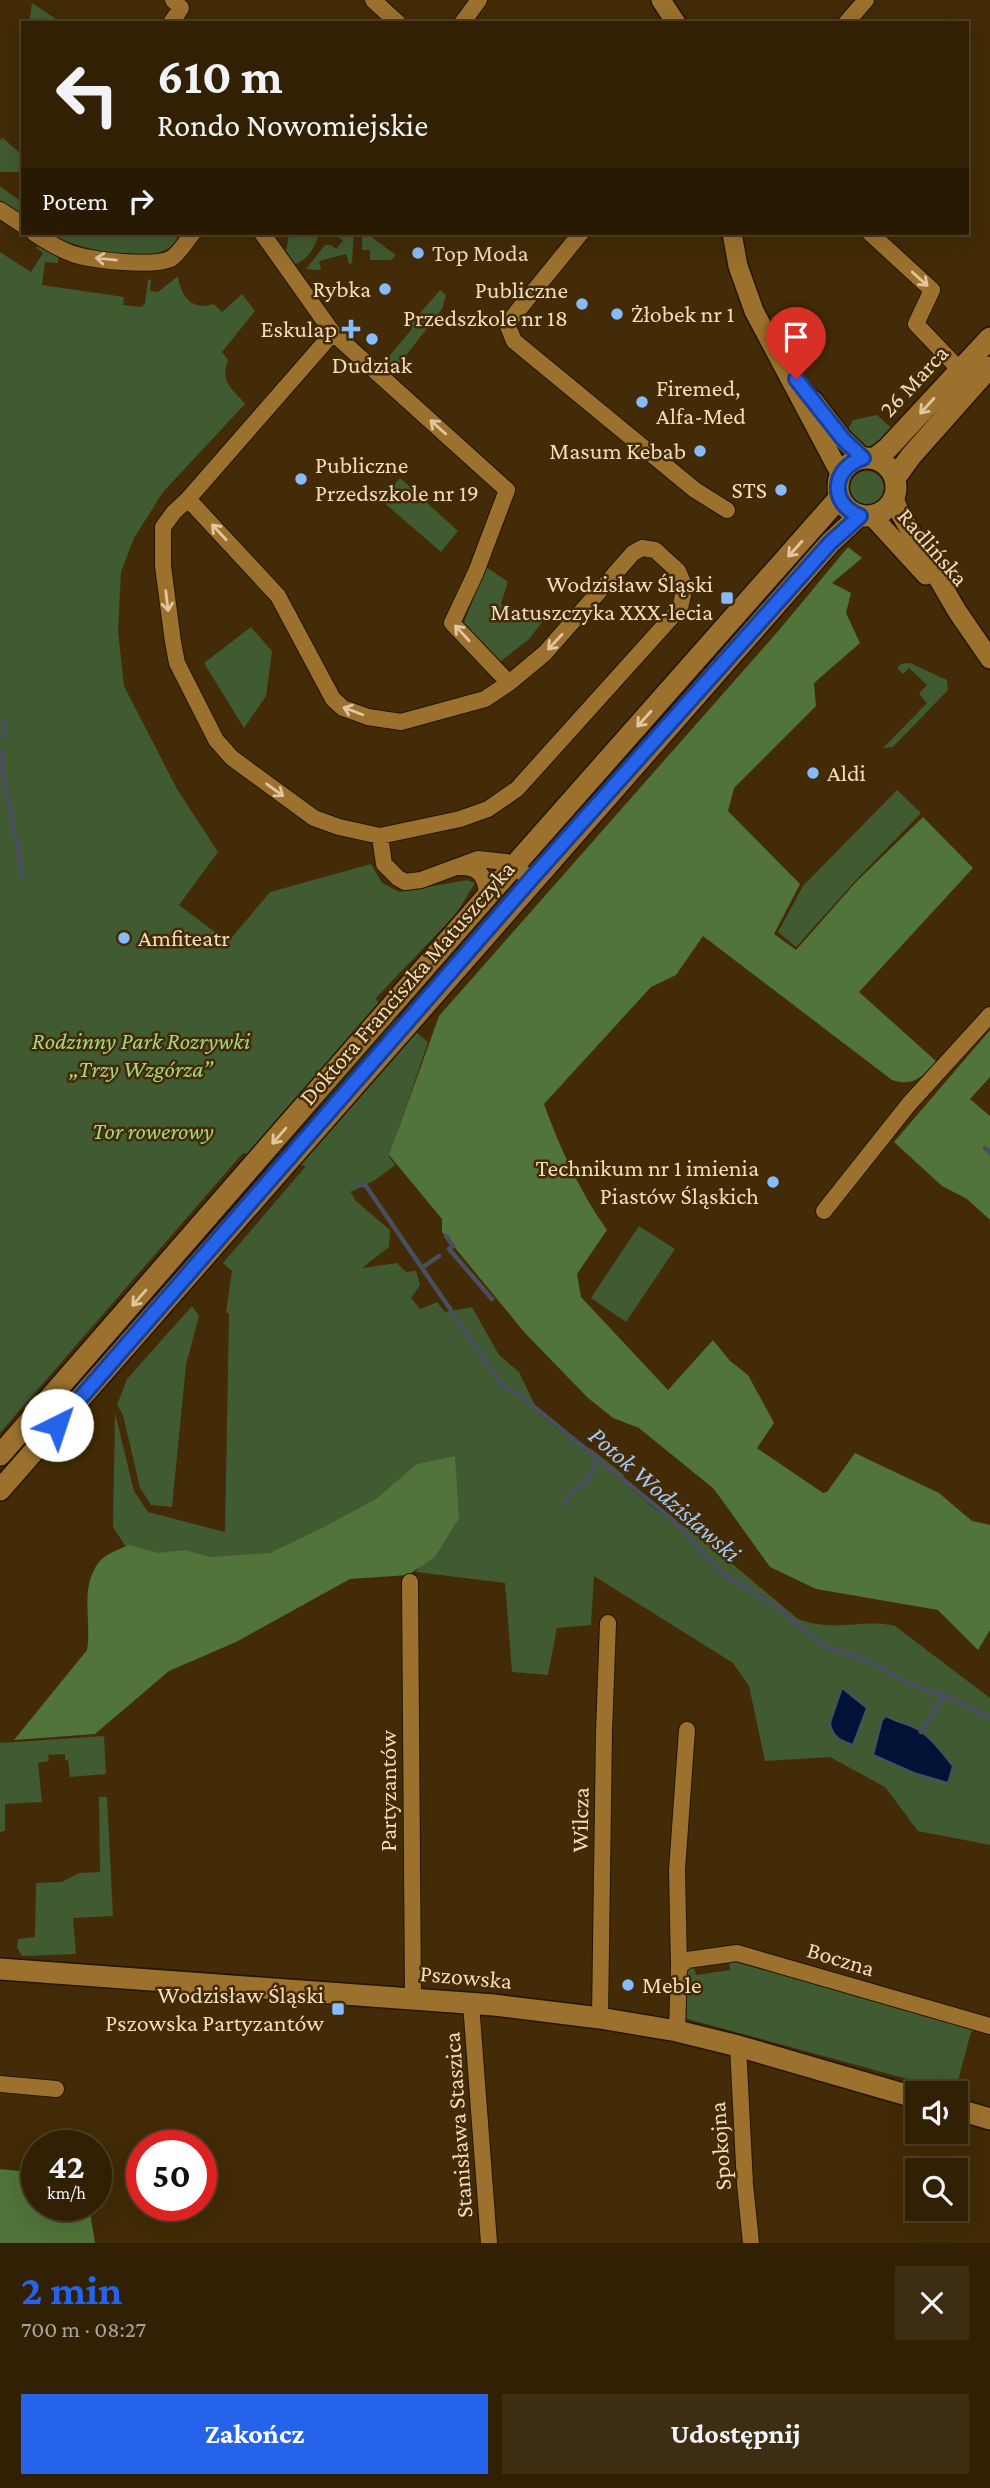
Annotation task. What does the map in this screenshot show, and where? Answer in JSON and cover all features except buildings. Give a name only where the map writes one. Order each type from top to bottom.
[{"type":"main road","name":"26 Marca","points":[[869,458],[888,448],[990,338]]},
{"type":"main road","name":"26 Marca","points":[[894,488],[911,456],[990,367]]},
{"type":"main road","points":[[869,458],[890,469],[894,488],[883,511],[866,516],[848,509],[840,497],[838,482],[846,467],[869,458]]},
{"type":"main road","name":"Doktora Franciszka Matuszczyka","points":[[0,1490],[406,1026],[523,873],[840,497]]},
{"type":"main road","name":"Doktora Franciszka Matuszczyka","points":[[0,1455],[487,896],[523,873],[830,543],[866,516]]},
{"type":"main road","name":"Pszowska","points":[[0,1969],[471,2003],[600,2018],[677,2031],[738,2046],[905,2095]]},
{"type":"main road","points":[[968,2113],[990,2119]]},
{"type":"street","points":[[172,21],[181,8],[173,0]]},
{"type":"street","points":[[373,0],[396,21]]},
{"type":"street","points":[[463,21],[479,0]]},
{"type":"street","points":[[661,0],[675,21]]},
{"type":"street","points":[[848,21],[866,0]]},
{"type":"street","points":[[0,209],[21,224]]},
{"type":"street","points":[[37,235],[74,254],[158,263],[173,257],[191,235]]},
{"type":"street","points":[[263,235],[332,333],[507,490],[476,572],[452,623],[509,683]]},
{"type":"street","points":[[579,235],[507,324],[513,341],[695,490],[727,510]]},
{"type":"street","points":[[732,235],[738,266],[754,311],[841,475]]},
{"type":"street","points":[[872,235],[932,290],[916,324],[960,370]]},
{"type":"street","points":[[188,499],[278,596],[333,699],[343,708],[368,717],[401,722],[485,699],[545,653],[633,552],[642,548],[655,550],[678,571],[685,587],[680,608],[517,789],[488,809],[460,819],[380,836],[339,827],[314,818],[225,751],[216,740],[177,663],[163,566],[163,527],[332,333]]},
{"type":"street","points":[[782,361],[843,439],[869,458]]},
{"type":"street","name":"Radlińska","points":[[894,488],[900,513],[957,611],[990,659]]},
{"type":"street","name":"Radlińska","points":[[866,516],[957,611]]},
{"type":"street","points":[[380,836],[384,864],[405,882],[421,880],[478,859],[496,860],[523,873]]},
{"type":"street","points":[[457,867],[470,866],[478,870],[486,882],[487,896]]},
{"type":"street","points":[[824,1211],[909,1104],[990,1015]]},
{"type":"street","name":"Partyzantów","points":[[410,1582],[413,1999]]},
{"type":"street","name":"Wilcza","points":[[600,2018],[608,1623]]},
{"type":"street","points":[[677,2031],[677,1870],[687,1730]]},
{"type":"street","name":"Boczna","points":[[679,1967],[687,1960],[737,1953],[990,2026]]},
{"type":"street","name":"Stanisława Staszica","points":[[471,2003],[489,2243]]},
{"type":"street","name":"Spokojna","points":[[738,2046],[745,2184],[751,2243]]},
{"type":"street","points":[[0,2084],[57,2089]]},
{"type":"green space","points":[[32,3],[59,21],[29,21]]},
{"type":"green space","points":[[3,138],[21,154],[21,172],[0,172],[0,140]]},
{"type":"green space","points":[[0,186],[21,202],[21,215],[0,200]]},
{"type":"green space","points":[[52,235],[169,235],[178,238],[169,248],[137,255],[96,250]]},
{"type":"green space","points":[[289,235],[318,235],[311,251],[299,262],[295,264],[286,251]]},
{"type":"green space","points":[[337,235],[354,235],[352,263],[349,264],[346,254],[319,261],[321,270],[306,269],[325,245],[336,249],[343,241]]},
{"type":"green space","points":[[362,235],[369,235],[396,255],[391,260],[370,260],[370,250],[362,250]]},
{"type":"green space","points":[[39,243],[59,255],[58,263],[45,262],[42,285],[124,297],[123,305],[141,307],[145,304],[148,279],[151,280],[150,291],[158,292],[178,276],[185,296],[194,304],[214,304],[222,312],[242,294],[255,311],[222,352],[228,360],[226,380],[245,404],[163,492],[134,538],[121,572],[118,631],[124,686],[177,789],[218,852],[179,905],[228,942],[270,892],[371,864],[382,883],[400,892],[467,880],[475,883],[456,914],[375,999],[428,1042],[389,1157],[395,1165],[375,1180],[351,1192],[343,1179],[356,1201],[390,1230],[389,1247],[362,1268],[397,1263],[406,1272],[416,1271],[420,1285],[411,1298],[420,1309],[437,1302],[445,1312],[472,1307],[499,1355],[519,1372],[539,1414],[568,1437],[593,1450],[624,1475],[622,1481],[655,1509],[697,1534],[798,1619],[825,1625],[895,1626],[990,1698],[990,1845],[918,1831],[885,1787],[830,1757],[765,1761],[749,1686],[733,1663],[594,1576],[591,1625],[557,1628],[548,1675],[512,1672],[505,1583],[416,1572],[454,1519],[428,1477],[278,1556],[203,1560],[163,1557],[128,1550],[113,1527],[115,1413],[134,1491],[148,1512],[225,1532],[229,1314],[226,1312],[232,1271],[223,1263],[306,1166],[243,1153],[0,1433],[0,252],[31,272],[43,253],[36,248]]},
{"type":"green space","points":[[440,290],[446,295],[442,309],[397,367],[393,368],[385,361],[412,329],[409,326]]},
{"type":"green space","points":[[877,415],[895,431],[870,446],[860,444],[846,433],[853,420]]},
{"type":"green space","points":[[867,471],[879,476],[884,488],[879,500],[867,505],[855,500],[850,488],[855,476]]},
{"type":"green space","points":[[400,478],[458,531],[441,552],[381,500]]},
{"type":"green space","points":[[848,547],[862,558],[832,583],[851,593],[846,613],[860,643],[814,683],[816,706],[734,788],[728,811],[800,884],[774,934],[796,950],[857,881],[923,817],[973,868],[859,992],[936,1061],[917,1079],[906,1082],[892,1080],[703,936],[676,975],[651,987],[544,1104],[571,1169],[607,1230],[577,1274],[581,1297],[668,1390],[713,1340],[730,1361],[748,1375],[774,1423],[757,1448],[823,1493],[827,1492],[855,1453],[939,1493],[972,1521],[990,1525],[990,1630],[978,1650],[938,1610],[816,1589],[770,1567],[714,1489],[639,1428],[613,1418],[588,1398],[525,1333],[442,1232],[442,1219],[389,1155],[439,1016],[780,629]]},
{"type":"green space","points":[[486,567],[508,582],[501,604],[543,621],[529,639],[501,661],[463,625]]},
{"type":"green space","points":[[251,627],[272,651],[266,696],[244,728],[204,663]]},
{"type":"green space","points":[[910,663],[947,680],[948,690],[893,747],[883,748],[927,703],[919,694],[927,685],[909,668],[903,674],[897,668],[901,664]]},
{"type":"green space","points":[[897,790],[921,813],[796,947],[778,932],[803,886]]},
{"type":"green space","points":[[990,1030],[990,1077],[970,1099],[990,1116],[990,1220],[967,1199],[942,1186],[894,1142]]},
{"type":"green space","points":[[639,1226],[675,1249],[626,1322],[591,1298]]},
{"type":"green space","points":[[192,1306],[199,1316],[186,1365],[172,1507],[151,1505],[140,1488],[123,1415],[117,1405],[127,1379]]},
{"type":"green space","points":[[455,1456],[459,1518],[435,1557],[408,1575],[350,1579],[236,1642],[169,1671],[95,1734],[14,1740],[87,1650],[89,1582],[99,1562],[105,1557],[129,1545],[158,1553],[185,1550],[210,1557],[270,1553],[376,1499],[417,1464]]},
{"type":"green space","points":[[104,1736],[106,1774],[70,1777],[65,1754],[48,1755],[49,1761],[38,1763],[42,1802],[5,1804],[5,1831],[0,1832],[0,1743]]},
{"type":"green space","points":[[99,1797],[107,1797],[113,1916],[73,1918],[76,1954],[22,1956],[17,1948],[18,1939],[35,1937],[36,1883],[62,1882],[79,1873],[100,1872]]},
{"type":"green space","points":[[729,1957],[981,2028],[971,2032],[958,2081],[915,2081],[684,2018],[685,1966],[693,1963],[696,1975],[730,1970]]},
{"type":"green space","points":[[0,2169],[21,2171],[21,2221],[91,2221],[95,2243],[0,2243]]},
{"type":"water","points":[[842,1688],[867,1708],[853,1745],[838,1738],[830,1723]]},
{"type":"water","points":[[886,1716],[910,1725],[927,1736],[953,1766],[948,1783],[914,1773],[873,1755],[882,1720]]},
{"type":"waterway","points":[[3,738],[4,721]]},
{"type":"waterway","points":[[3,752],[2,768],[23,876]]},
{"type":"waterway","points":[[985,1148],[990,1153]]},
{"type":"waterway","name":"Potok Wodzisławski","points":[[358,1184],[366,1186],[502,1385],[522,1397],[673,1520],[723,1574],[776,1606],[823,1646],[865,1660],[907,1683],[951,1698],[990,1718]]},
{"type":"waterway","points":[[446,1236],[453,1246],[449,1249],[492,1299]]},
{"type":"waterway","points":[[423,1267],[439,1256]]},
{"type":"waterway","points":[[564,1504],[571,1492],[585,1484],[597,1459]]},
{"type":"waterway","points":[[921,1732],[944,1695]]},
{"type":"place","name":"Top Moda","points":[[418,253]]},
{"type":"place","name":"Rybka","points":[[385,289]]},
{"type":"place","name":"Publiczne Przedszkole nr 18","points":[[582,304]]},
{"type":"place","name":"Żłobek nr 1","points":[[617,314]]},
{"type":"place","name":"Eskulap","points":[[351,329]]},
{"type":"place","name":"Dudziak","points":[[372,339]]},
{"type":"place","name":"Firemed, Alfa-Med","points":[[642,402]]},
{"type":"place","name":"Masum Kebab","points":[[700,451]]},
{"type":"place","name":"Publiczne Przedszkole nr 19","points":[[301,479]]},
{"type":"place","name":"STS","points":[[781,490]]},
{"type":"place","name":"Wodzisław Śląski Matuszczyka XXX-lecia","points":[[727,598]]},
{"type":"place","name":"Aldi","points":[[813,773]]},
{"type":"place","name":"Amfiteatr","points":[[124,938]]},
{"type":"place","name":"Technikum nr 1 imienia Piastów Śląskich","points":[[773,1182]]},
{"type":"place","name":"Meble","points":[[628,1985]]},
{"type":"place","name":"Wodzisław Śląski Pszowska Partyzantów","points":[[338,2009]]},
{"type":"route","points":[[57,1425],[531,879],[830,543],[860,516],[843,504],[838,482],[846,467],[863,458],[843,439],[796,379]]},
{"type":"park label","name":"Rodzinny Park Rozrywki „Trzy Wzgórza”","points":[[141,1055]]},
{"type":"park label","name":"Tor rowerowy","points":[[153,1131]]}]
